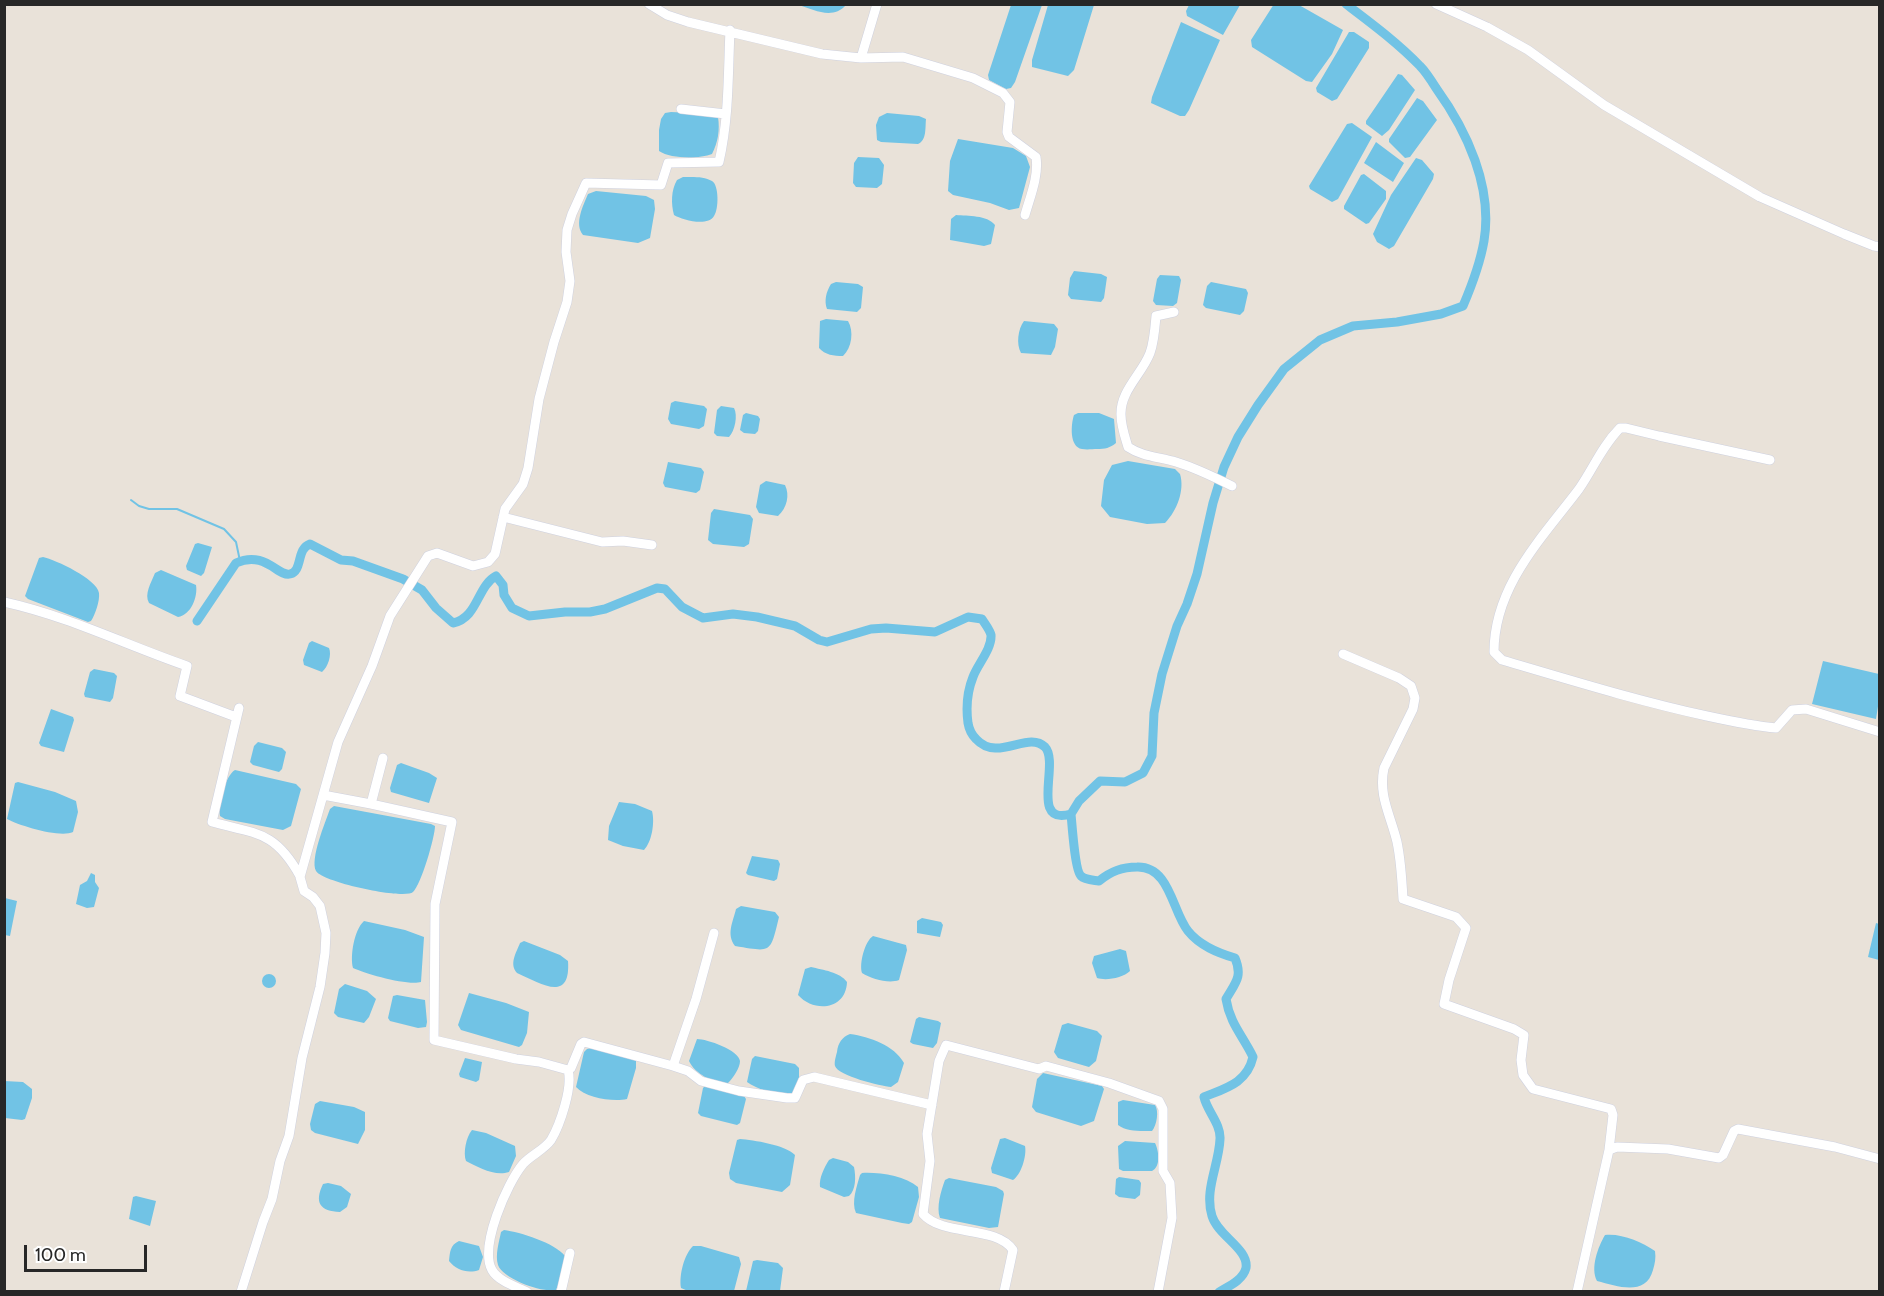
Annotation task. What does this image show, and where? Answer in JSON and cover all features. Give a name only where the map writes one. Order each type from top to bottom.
[{"type":"street","points":[[649,4],[667,15],[688,22],[730,30],[822,54],[861,58],[903,57],[974,78],[1003,93],[1008,97],[1010,110],[1007,132],[1009,137],[1036,157],[1037,165],[1025,215]]},
{"type":"street","points":[[861,58],[878,4]]},
{"type":"street","points":[[1436,4],[1487,27],[1528,50],[1604,105],[1760,197],[1844,234],[1880,247]]},
{"type":"street","points":[[300,876],[338,742],[372,666],[384,630],[411,583],[428,556],[437,553],[473,566],[488,562],[495,554],[503,517],[510,501],[523,484],[528,468],[541,390],[567,302],[570,281],[566,252],[567,230],[586,183],[661,185],[668,163],[719,162],[726,114],[730,30]]},
{"type":"street","points":[[681,109],[726,114]]},
{"type":"street","points":[[1174,312],[1156,316],[1151,351],[1124,399],[1120,414],[1128,447],[1138,454],[1176,462],[1206,472],[1232,486]]},
{"type":"street","points":[[1770,459],[1620,428],[1610,438],[1580,487],[1533,546],[1508,589],[1494,632],[1494,652],[1502,660],[1670,708],[1776,728],[1792,710],[1806,709],[1880,732]]},
{"type":"street","points":[[503,517],[602,542],[623,541],[652,545]]},
{"type":"street","points":[[4,602],[32,608],[91,628],[144,651],[187,666],[180,696],[238,713],[212,822],[265,836],[290,858],[300,876],[303,888],[320,906],[326,933],[320,987],[302,1058],[289,1136],[280,1161],[272,1199],[241,1292]]},
{"type":"street","points":[[1343,654],[1399,678],[1411,686],[1415,698],[1413,709],[1384,768],[1382,795],[1397,840],[1403,899],[1456,917],[1466,928],[1449,980],[1444,1004],[1514,1029],[1524,1035],[1521,1060],[1523,1075],[1533,1089],[1611,1109],[1613,1115],[1609,1150],[1577,1292]]},
{"type":"street","points":[[371,804],[383,758]]},
{"type":"street","points":[[323,795],[452,822],[435,904],[434,1040],[568,1070]]},
{"type":"street","points":[[673,1065],[696,999],[714,933]]},
{"type":"street","points":[[568,1070],[584,1042],[673,1065],[688,1071],[701,1081],[739,1091],[795,1098],[803,1080],[814,1077],[932,1105]]},
{"type":"street","points":[[1004,1292],[1013,1250],[1007,1244],[986,1235],[947,1226],[927,1219],[923,1215],[930,1161],[927,1134],[939,1061],[946,1045],[1039,1069],[1046,1066],[1109,1083],[1159,1101],[1163,1109],[1163,1171],[1170,1183],[1172,1218],[1158,1292]]},
{"type":"street","points":[[527,1292],[499,1277],[492,1270],[489,1254],[494,1225],[504,1193],[513,1178],[529,1158],[551,1139],[570,1082],[568,1070]]},
{"type":"street","points":[[1609,1150],[1617,1147],[1668,1149],[1719,1158],[1723,1155],[1734,1131],[1738,1129],[1835,1147],[1880,1159]]},
{"type":"street","points":[[561,1292],[570,1253]]},
{"type":"water","points":[[1189,4],[1240,5],[1223,35],[1187,16],[1186,11]]},
{"type":"water","points":[[1274,4],[1299,5],[1343,30],[1332,54],[1312,82],[1306,81],[1252,47],[1251,40]]},
{"type":"water","points":[[799,5],[846,5],[841,10],[829,13]]},
{"type":"water","points":[[1011,5],[1042,5],[1015,82],[1011,88],[1006,89],[989,80],[988,75]]},
{"type":"water","points":[[1048,5],[1094,5],[1074,70],[1068,76],[1032,67]]},
{"type":"water","points":[[1181,22],[1220,40],[1185,116],[1151,103]]},
{"type":"water","points":[[1349,32],[1354,32],[1369,42],[1369,48],[1337,99],[1332,101],[1317,92],[1316,88]]},
{"type":"water","points":[[1398,74],[1402,75],[1415,90],[1389,130],[1382,136],[1366,124],[1366,121]]},
{"type":"water","points":[[1417,98],[1423,101],[1437,120],[1410,157],[1405,158],[1389,142],[1389,139]]},
{"type":"water","points":[[665,113],[713,114],[718,117],[718,136],[712,154],[685,157],[671,156],[659,151],[661,119]]},
{"type":"water","points":[[887,113],[919,116],[926,119],[923,140],[918,144],[877,140],[876,125],[879,117]]},
{"type":"water","points":[[1352,123],[1372,137],[1338,199],[1332,202],[1310,189],[1309,186],[1347,124]]},
{"type":"water","points":[[958,139],[1013,148],[1026,156],[1030,167],[1019,208],[1009,210],[990,203],[953,195],[948,191],[950,161]]},
{"type":"water","points":[[1376,142],[1404,163],[1393,182],[1364,163]]},
{"type":"water","points":[[858,157],[879,158],[884,165],[882,184],[877,188],[856,187],[853,183],[854,163]]},
{"type":"water","points":[[1416,158],[1422,160],[1434,174],[1433,179],[1394,246],[1389,249],[1377,242],[1373,234],[1391,195]]},
{"type":"water","points":[[1364,174],[1386,191],[1386,199],[1366,224],[1344,209],[1361,175]]},
{"type":"water","points":[[683,177],[705,178],[714,183],[717,203],[716,213],[711,219],[695,222],[674,215],[672,202],[674,188],[677,180]]},
{"type":"water","points":[[596,191],[646,196],[654,200],[655,209],[650,238],[638,243],[583,235],[579,226],[582,209],[588,194]]},
{"type":"water","points":[[956,215],[977,217],[992,222],[995,225],[991,244],[984,246],[950,240],[951,219]]},
{"type":"water","points":[[1074,271],[1101,274],[1107,277],[1104,298],[1101,302],[1071,299],[1068,295],[1070,278]]},
{"type":"water","points":[[1160,275],[1179,276],[1181,280],[1177,303],[1173,306],[1156,305],[1153,301],[1157,279]]},
{"type":"water","points":[[836,282],[858,284],[863,287],[861,308],[857,312],[827,309],[827,293],[831,284]]},
{"type":"water","points":[[1211,282],[1246,289],[1248,293],[1244,311],[1240,315],[1206,308],[1203,305],[1207,286]]},
{"type":"water","points":[[826,319],[848,321],[850,325],[850,344],[843,356],[830,355],[819,348],[820,321]]},
{"type":"water","points":[[1024,321],[1054,324],[1058,329],[1051,355],[1021,353],[1018,337]]},
{"type":"water","points":[[675,401],[704,406],[707,409],[704,426],[699,429],[671,424],[668,419],[671,403]]},
{"type":"water","points":[[721,406],[734,408],[735,411],[736,419],[729,437],[717,436],[714,433],[717,410]]},
{"type":"water","points":[[746,413],[758,416],[760,419],[758,431],[755,434],[744,433],[740,430],[743,415]]},
{"type":"water","points":[[1099,413],[1114,419],[1116,443],[1102,449],[1078,447],[1073,440],[1072,424],[1074,415]]},
{"type":"water","points":[[1128,461],[1175,469],[1180,474],[1179,500],[1165,523],[1147,524],[1110,517],[1101,506],[1104,480],[1112,465]]},
{"type":"water","points":[[668,462],[701,468],[704,472],[700,490],[696,493],[665,487],[663,483]]},
{"type":"water","points":[[766,481],[785,485],[787,489],[785,505],[778,516],[759,513],[756,507],[760,485]]},
{"type":"water","points":[[714,509],[750,515],[753,519],[749,544],[744,547],[713,544],[708,540],[711,513]]},
{"type":"water","points":[[195,544],[212,547],[201,576],[187,570],[186,566]]},
{"type":"water","points":[[43,557],[84,576],[97,588],[99,600],[91,621],[88,622],[25,596],[39,558]]},
{"type":"water","points":[[161,570],[196,585],[193,605],[183,616],[178,617],[149,603],[147,596],[150,585],[155,573]]},
{"type":"water","points":[[312,641],[329,648],[329,661],[322,672],[304,665],[303,660],[309,643]]},
{"type":"water","points":[[1823,661],[1879,674],[1876,719],[1812,704]]},
{"type":"water","points":[[94,669],[114,673],[117,676],[113,698],[110,702],[85,697],[90,672]]},
{"type":"water","points":[[51,709],[73,717],[74,720],[64,752],[41,746],[39,743]]},
{"type":"water","points":[[258,742],[282,748],[286,752],[282,769],[279,772],[253,765],[250,762],[254,746]]},
{"type":"water","points":[[401,763],[437,778],[429,803],[391,792],[390,788],[397,765]]},
{"type":"water","points":[[235,770],[296,784],[301,789],[291,826],[283,830],[225,819],[220,816],[223,791],[228,778]]},
{"type":"water","points":[[15,783],[55,792],[76,801],[78,812],[73,832],[50,832],[30,828],[7,819]]},
{"type":"water","points":[[619,802],[635,804],[652,811],[652,832],[644,850],[608,840],[609,826]]},
{"type":"water","points":[[334,806],[435,826],[427,860],[413,892],[395,894],[363,889],[332,880],[316,871],[315,858],[319,841],[330,809]]},
{"type":"water","points":[[752,856],[778,860],[780,864],[777,879],[774,881],[748,875],[746,873]]},
{"type":"water","points":[[91,873],[95,875],[95,882],[99,888],[94,907],[87,908],[76,904],[80,885],[87,881]]},
{"type":"water","points":[[5,898],[17,901],[10,936],[5,935]]},
{"type":"water","points":[[741,906],[775,912],[779,917],[774,938],[768,948],[735,946],[731,937],[731,928],[736,909]]},
{"type":"water","points":[[922,918],[941,922],[943,925],[940,937],[917,933],[917,921]]},
{"type":"water","points":[[364,921],[405,930],[424,937],[421,982],[397,981],[353,968],[354,943]]},
{"type":"water","points":[[1876,923],[1879,924],[1879,960],[1868,957]]},
{"type":"water","points":[[873,936],[906,945],[907,950],[899,980],[881,980],[862,973],[863,953],[867,942]]},
{"type":"water","points":[[524,941],[560,955],[568,961],[568,974],[565,982],[552,987],[517,973],[514,958],[520,943]]},
{"type":"water","points":[[1120,949],[1126,951],[1130,971],[1114,978],[1097,978],[1092,963],[1094,956]]},
{"type":"water","points":[[811,967],[836,974],[847,982],[841,998],[835,1003],[828,1006],[812,1005],[798,995],[805,969]]},
{"type":"water","points":[[269,974],[274,976],[276,981],[274,986],[269,988],[264,986],[262,981],[264,976]]},
{"type":"water","points":[[345,984],[367,991],[376,999],[364,1023],[338,1017],[334,1013],[339,989]]},
{"type":"water","points":[[469,993],[529,1012],[527,1033],[522,1045],[519,1047],[461,1030],[458,1025]]},
{"type":"water","points":[[393,996],[425,1000],[426,1027],[418,1028],[390,1021],[388,1018]]},
{"type":"water","points":[[919,1017],[941,1023],[937,1043],[933,1048],[910,1042],[916,1019]]},
{"type":"water","points":[[1068,1023],[1097,1031],[1102,1036],[1096,1061],[1089,1067],[1058,1058],[1054,1052],[1062,1025]]},
{"type":"water","points":[[850,1034],[881,1043],[900,1057],[904,1063],[898,1082],[891,1087],[886,1086],[860,1080],[838,1070],[835,1063],[838,1046]]},
{"type":"water","points":[[697,1039],[722,1046],[738,1057],[739,1067],[728,1083],[717,1082],[706,1077],[692,1066],[689,1061]]},
{"type":"water","points":[[591,1048],[636,1060],[627,1099],[600,1098],[586,1094],[576,1087],[584,1052]]},
{"type":"water","points":[[755,1056],[795,1064],[799,1068],[799,1078],[792,1094],[769,1092],[747,1082],[752,1059]]},
{"type":"water","points":[[465,1058],[482,1062],[479,1080],[476,1082],[460,1077]]},
{"type":"water","points":[[1043,1073],[1102,1086],[1104,1089],[1094,1121],[1081,1126],[1036,1112],[1032,1107],[1037,1079]]},
{"type":"water","points":[[4,1081],[23,1082],[32,1089],[32,1098],[25,1119],[5,1118]]},
{"type":"water","points":[[705,1086],[744,1096],[746,1099],[740,1123],[737,1125],[701,1116],[698,1113]]},
{"type":"water","points":[[1123,1100],[1155,1105],[1157,1118],[1152,1131],[1130,1130],[1118,1125],[1118,1102]]},
{"type":"water","points":[[320,1101],[354,1107],[365,1112],[365,1130],[358,1144],[311,1130],[310,1124],[315,1104]]},
{"type":"water","points":[[472,1130],[486,1133],[515,1146],[516,1156],[509,1172],[492,1172],[466,1161],[466,1145]]},
{"type":"water","points":[[1005,1138],[1025,1146],[1023,1165],[1013,1180],[992,1173],[991,1168],[1000,1139]]},
{"type":"water","points":[[737,1140],[761,1142],[791,1151],[795,1155],[790,1185],[782,1192],[736,1183],[730,1179],[729,1173]]},
{"type":"water","points":[[1125,1141],[1155,1143],[1158,1158],[1155,1169],[1152,1171],[1123,1171],[1119,1169],[1118,1146]]},
{"type":"water","points":[[833,1158],[848,1162],[854,1167],[855,1183],[849,1196],[844,1197],[820,1187],[824,1170],[829,1160]]},
{"type":"water","points":[[862,1173],[891,1176],[906,1180],[918,1187],[919,1197],[912,1222],[902,1223],[856,1213],[855,1194]]},
{"type":"water","points":[[1119,1177],[1139,1180],[1140,1195],[1135,1199],[1119,1197],[1115,1194],[1116,1179]]},
{"type":"water","points":[[949,1178],[996,1187],[1003,1191],[998,1227],[989,1228],[940,1218],[941,1194],[945,1180]]},
{"type":"water","points":[[323,1184],[341,1186],[351,1194],[347,1207],[340,1212],[323,1208],[319,1201]]},
{"type":"water","points":[[133,1197],[156,1201],[150,1226],[129,1219]]},
{"type":"water","points":[[504,1230],[546,1243],[565,1256],[556,1290],[524,1284],[501,1270],[497,1261],[497,1253],[501,1232]]},
{"type":"water","points":[[1605,1235],[1618,1235],[1631,1239],[1655,1251],[1653,1270],[1644,1284],[1631,1288],[1597,1281],[1595,1264]]},
{"type":"water","points":[[459,1241],[479,1246],[483,1257],[479,1270],[471,1272],[462,1270],[449,1261],[452,1247]]},
{"type":"water","points":[[693,1246],[701,1246],[739,1257],[741,1264],[734,1291],[688,1291],[681,1288],[683,1266]]},
{"type":"water","points":[[753,1261],[778,1263],[783,1268],[780,1291],[746,1291]]},
{"type":"waterway","points":[[197,621],[236,563],[255,560],[285,574],[290,574],[297,569],[303,550],[310,544],[341,560],[353,561],[403,579],[422,590],[436,608],[453,623],[468,615],[485,587],[496,576],[503,585],[504,595],[512,608],[529,616],[605,609],[657,588],[665,589],[682,607],[703,618],[733,614],[757,617],[795,626],[827,642],[871,629],[935,632],[968,617],[982,619],[991,635],[991,640],[969,688],[967,712],[971,731],[976,739],[985,746],[994,748],[1030,742],[1045,747],[1049,755],[1048,802],[1051,811],[1058,815],[1071,814],[1079,801],[1100,781],[1125,782],[1143,773],[1152,756],[1154,713],[1162,674],[1197,574],[1213,503],[1224,467],[1238,437],[1284,369],[1320,340],[1353,326],[1397,322],[1441,314],[1463,306],[1475,274],[1484,241],[1485,200],[1475,160],[1458,122],[1422,68],[1394,41],[1346,4]]},
{"type":"waterway","points":[[131,500],[149,509],[177,509],[224,529],[236,542],[240,561]]},
{"type":"waterway","points":[[1071,814],[1075,857],[1081,876],[1099,881],[1112,872],[1122,869],[1137,867],[1148,869],[1157,874],[1169,891],[1188,931],[1210,948],[1235,958],[1238,970],[1237,980],[1226,999],[1234,1023],[1253,1057],[1241,1079],[1204,1097],[1220,1133],[1210,1197],[1212,1216],[1220,1230],[1243,1255],[1246,1268],[1242,1276],[1219,1292]]}]
